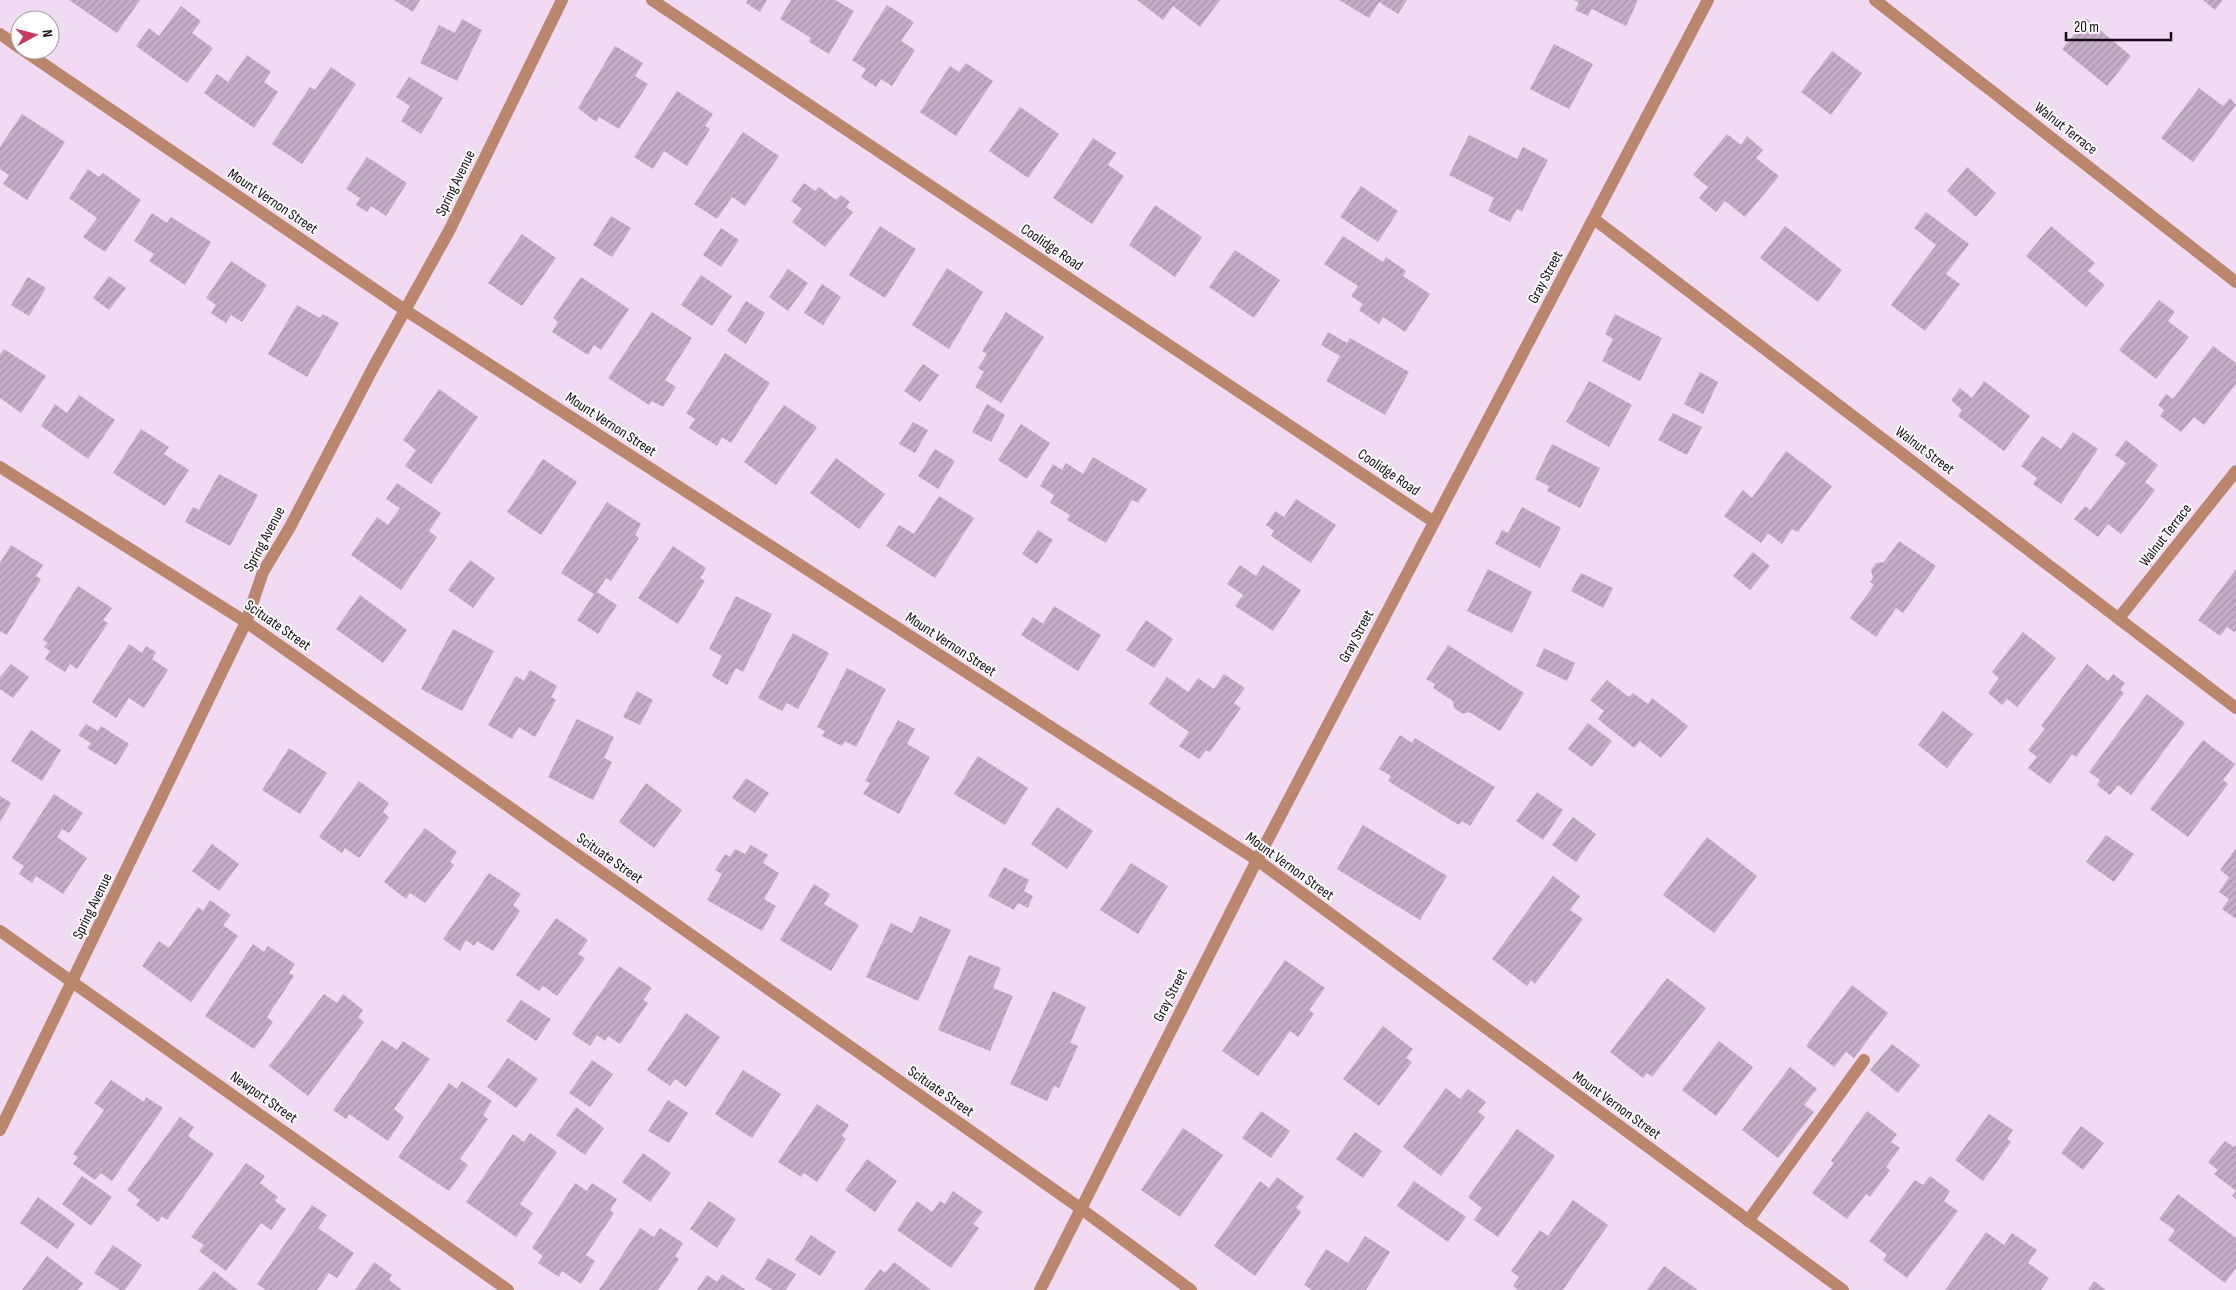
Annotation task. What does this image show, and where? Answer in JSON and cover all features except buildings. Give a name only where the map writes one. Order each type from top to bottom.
[{"type":"street","name":"Spring Avenue","points":[[0,1130],[246,622],[263,572],[290,527],[449,231],[562,0]]},
{"type":"street","name":"Coolidge Road","points":[[652,0],[1434,522]]},
{"type":"street","name":"Gray Street","points":[[1040,1290],[1256,860],[1708,0]]},
{"type":"street","name":"Walnut Terrace","points":[[1876,0],[2236,282]]},
{"type":"street","name":"Mount Vernon Street","points":[[38,60],[405,310],[1256,860],[1844,1290]]},
{"type":"street","name":"Walnut Street","points":[[1594,219],[2236,708]]},
{"type":"street","name":"Scituate Street","points":[[0,467],[246,622],[1080,1208],[1191,1290]]},
{"type":"street","name":"Walnut Terrace","points":[[2120,618],[2236,471]]},
{"type":"street","name":"Newport Street","points":[[0,931],[508,1290]]},
{"type":"street","points":[[1748,1221],[1864,1060]]}]
